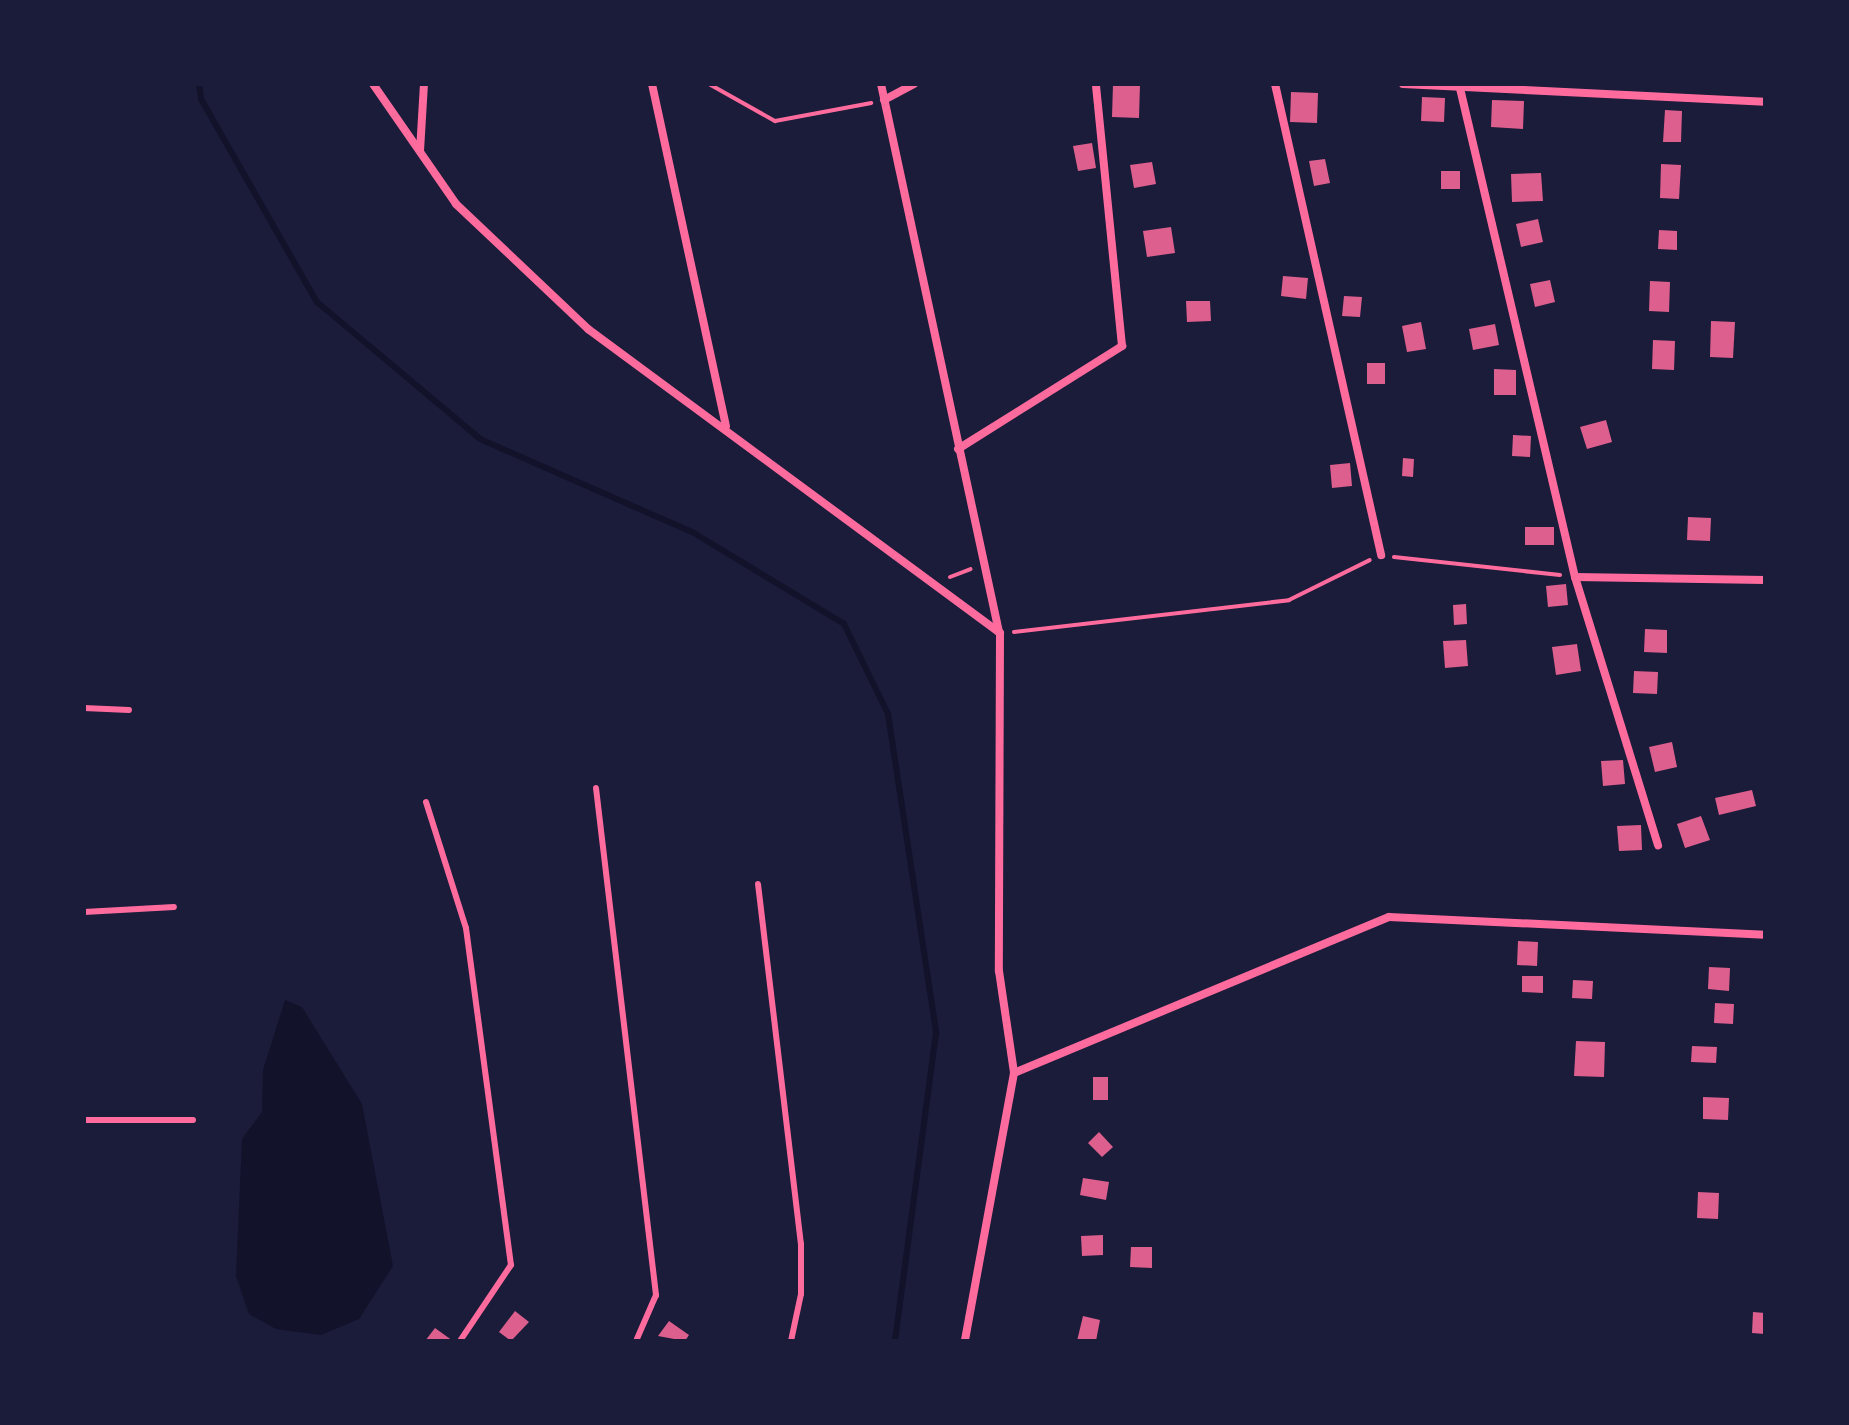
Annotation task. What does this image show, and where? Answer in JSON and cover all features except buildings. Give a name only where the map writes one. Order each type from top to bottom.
[{"type":"street","points":[[373,84],[456,204],[588,329],[726,427],[1000,633]]},
{"type":"street","points":[[420,151],[424,84]]},
{"type":"street","points":[[652,84],[726,427]]},
{"type":"street","points":[[881,84],[1000,633],[999,971],[1014,1073],[965,1341]]},
{"type":"street","points":[[884,100],[914,84]]},
{"type":"street","points":[[958,449],[1122,346],[1096,84]]},
{"type":"street","points":[[1275,84],[1381,555]]},
{"type":"street","points":[[1403,84],[1765,102]]},
{"type":"street","points":[[1646,96],[1647,84]]},
{"type":"street","points":[[1459,85],[1575,577],[1658,845]]},
{"type":"street","points":[[1575,577],[1765,580]]},
{"type":"street","points":[[1014,1073],[1389,917],[1765,935]]},
{"type":"lane","points":[[84,708],[129,710]]},
{"type":"lane","points":[[596,788],[656,1295],[636,1341]]},
{"type":"lane","points":[[426,802],[466,928],[511,1265],[460,1341]]},
{"type":"lane","points":[[758,884],[801,1244],[801,1294],[791,1341]]},
{"type":"lane","points":[[84,912],[174,907]]},
{"type":"lane","points":[[84,1120],[193,1120]]},
{"type":"path","points":[[709,84],[775,121],[884,100]]},
{"type":"path","points":[[914,569],[958,577],[974,567],[981,550]]},
{"type":"path","points":[[1000,633],[1289,600],[1381,555],[1575,577]]},
{"type":"shaded area","points":[[285,1000],[302,1007],[362,1104],[393,1266],[359,1319],[321,1335],[276,1329],[249,1314],[236,1276],[242,1139],[262,1112],[263,1070]]},
{"type":"waterway","points":[[199,84],[201,99],[317,302],[480,439],[694,533],[844,624],[888,714],[936,1033],[895,1341]]}]
